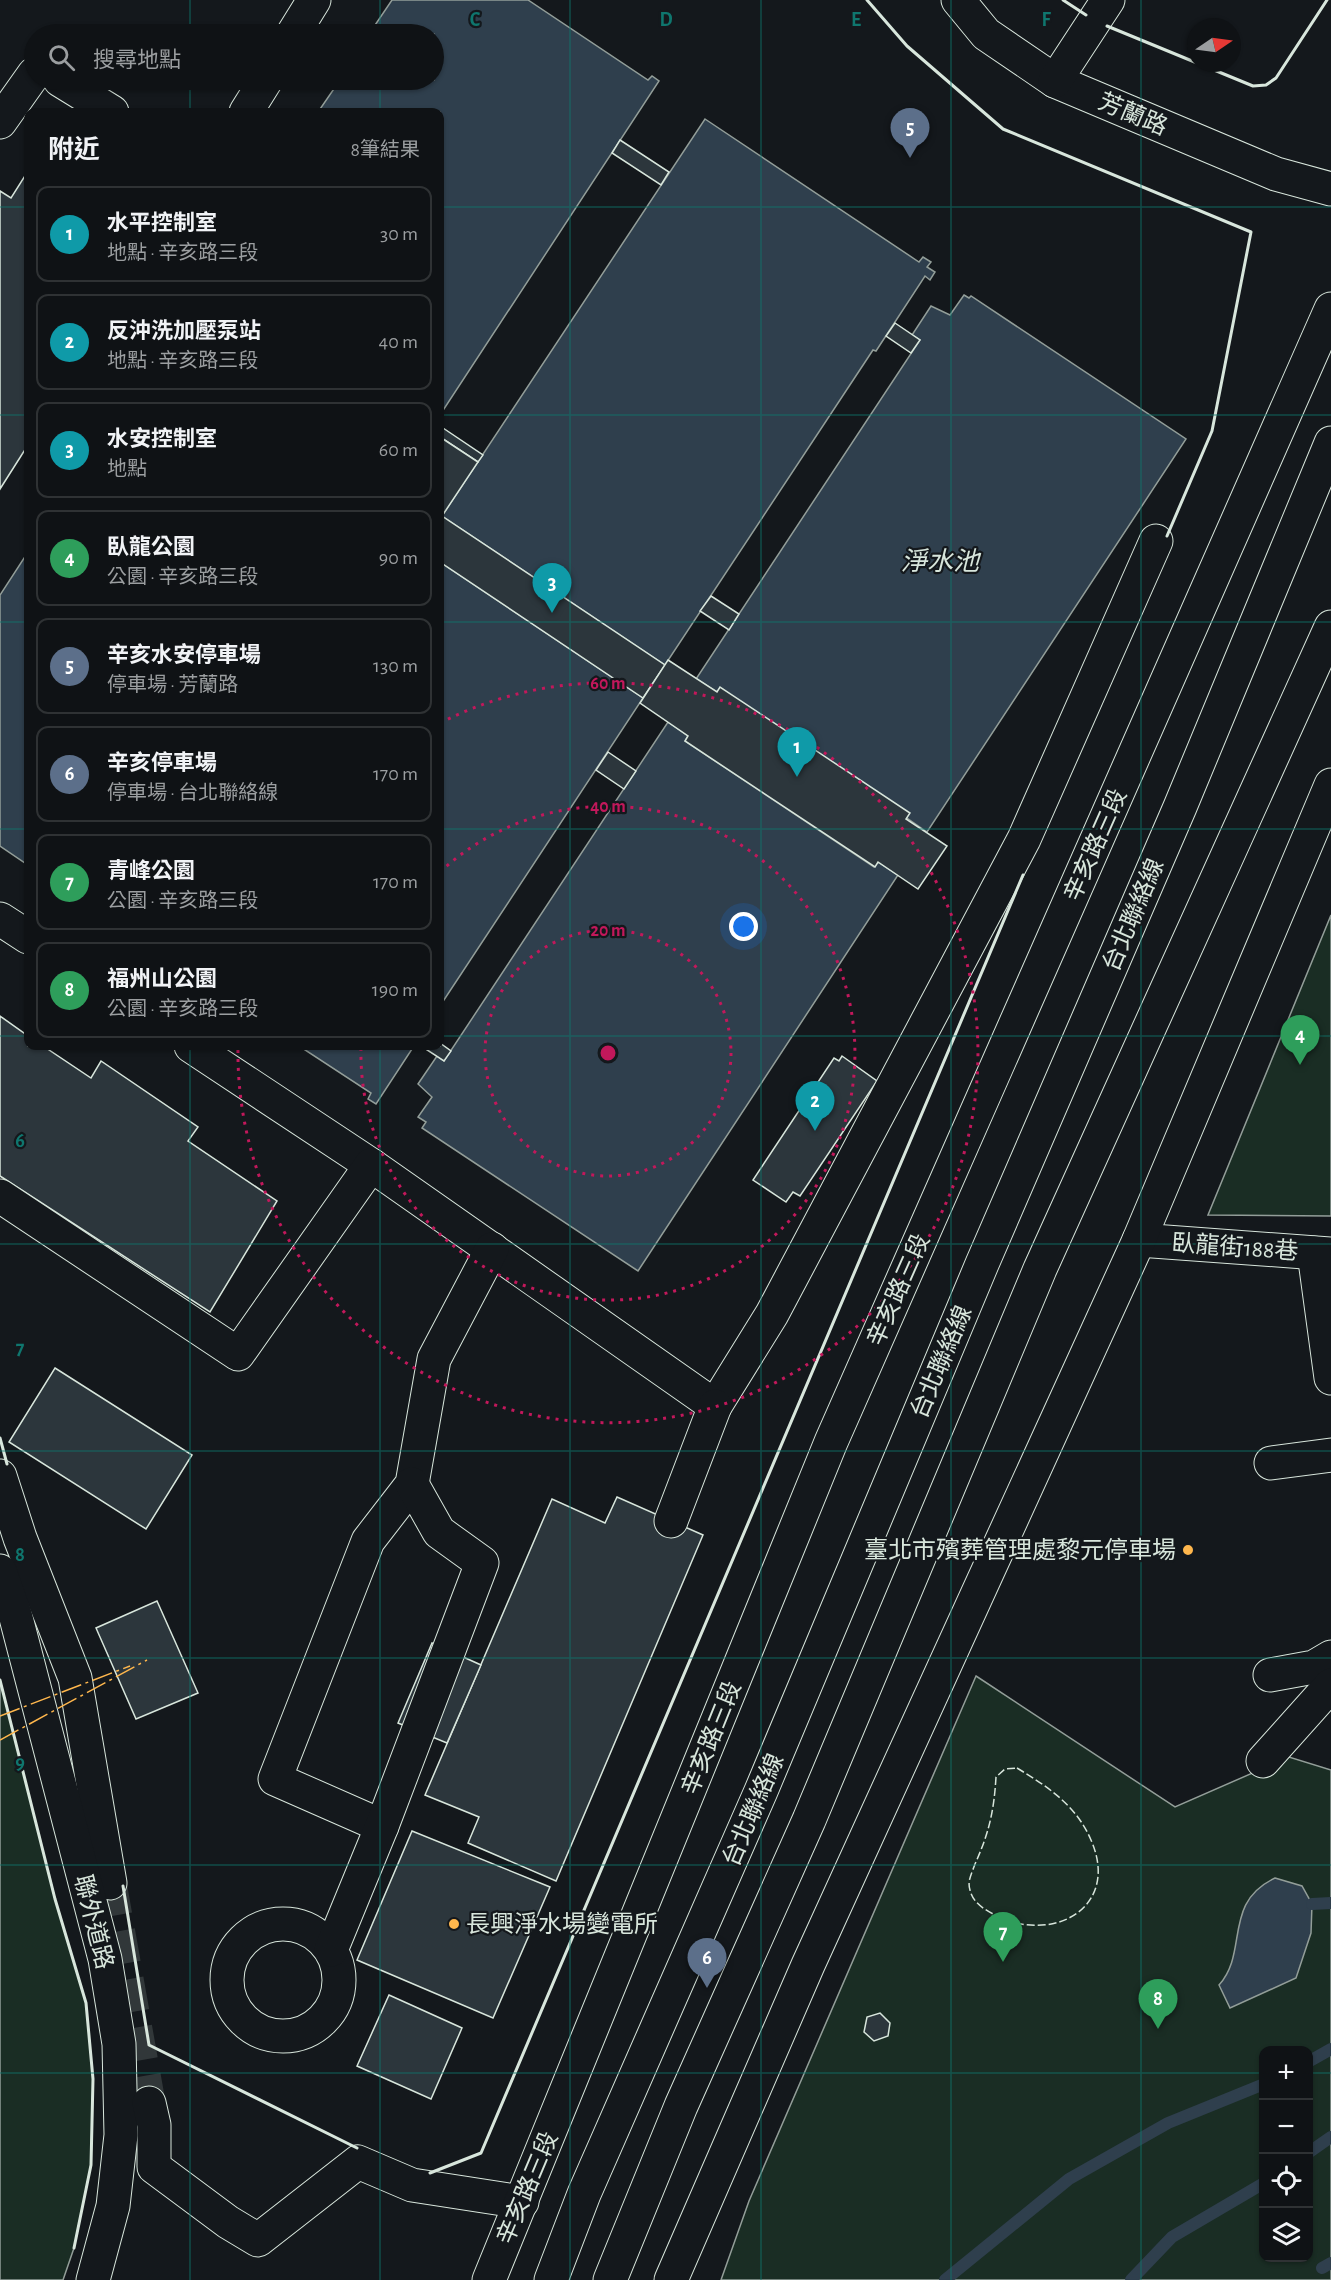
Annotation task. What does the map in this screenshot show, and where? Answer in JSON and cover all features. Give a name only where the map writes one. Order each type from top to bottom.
[{"type":"main road","points":[[299,24],[314,0]]},
{"type":"main road","name":"芳蘭路","points":[[958,0],[986,34],[1055,81],[1276,174],[1331,189]]},
{"type":"main road","points":[[1055,81],[1108,0]]},
{"type":"main road","points":[[0,122],[24,88]]},
{"type":"main road","points":[[76,90],[106,108]]},
{"type":"main road","points":[[248,108],[260,90]]},
{"type":"main road","name":"辛亥路三段","points":[[489,2280],[831,1442],[1331,309]]},
{"type":"main road","name":"台北聯絡線","points":[[551,2280],[584,2194],[761,1791],[982,1264],[1180,807],[1331,443]]},
{"type":"main road","points":[[671,1521],[715,1406],[772,1314],[1024,839],[1156,541]]},
{"type":"main road","points":[[610,2280],[681,2106],[809,1820],[1040,1269],[1331,627]]},
{"type":"main road","points":[[671,2280],[808,1965],[1139,1240],[1331,785]]},
{"type":"main road","points":[[0,919],[24,935]]},
{"type":"main road","points":[[197,1050],[371,1165],[715,1406]]},
{"type":"main road","points":[[0,1196],[238,1354],[371,1165]]},
{"type":"main road","name":"臥龍街188巷","points":[[1139,1240],[1322,1253]]},
{"type":"main road","points":[[382,1826],[275,1779],[368,1541],[412,1484],[434,1359],[492,1249]]},
{"type":"main road","points":[[1322,1253],[1331,1378]]},
{"type":"main road","points":[[1271,1463],[1331,1455]]},
{"type":"main road","points":[[0,1476],[20,1539],[75,1678],[110,1882]]},
{"type":"main road","points":[[331,1950],[382,1826],[482,1563],[439,1532],[412,1484]]},
{"type":"main road","name":"聯外道路","points":[[0,1571],[15,1614],[105,1959],[119,2044],[121,2135],[113,2206],[93,2280]]},
{"type":"main road","points":[[1270,1675],[1314,1667],[1331,1657]]},
{"type":"main road","points":[[1263,1761],[1331,1685]]},
{"type":"main road","points":[[149,2103],[154,2125],[154,2167],[228,2222],[258,2240],[358,2162],[412,2185],[522,2202]]},
{"type":"green space","points":[[1331,915],[1331,1216],[1208,1215]]},
{"type":"green space","points":[[976,1676],[1175,1807],[1289,1757],[1331,1770],[1331,2280],[721,2280],[749,2201]]},
{"type":"green space","points":[[0,1680],[55,1899],[86,2003],[93,2079],[91,2165],[74,2248],[63,2280],[0,2280]]},
{"type":"water","points":[[392,0],[528,0],[648,80],[652,76],[659,81],[444,409],[444,108],[321,108],[333,90],[444,90],[444,24],[376,24]]},
{"type":"water","points":[[705,119],[919,262],[923,257],[931,262],[927,267],[935,272],[930,280],[925,276],[876,351],[873,350],[665,665],[444,517],[444,513]]},
{"type":"water","name":"淨水池","points":[[964,295],[969,298],[971,296],[1186,439],[927,832],[720,688],[717,692],[696,679],[920,340],[912,335],[931,306],[950,315]]},
{"type":"water","points":[[24,558],[24,862],[0,846],[0,595]]},
{"type":"water","points":[[444,565],[643,698],[444,1000]]},
{"type":"water","points":[[668,722],[688,736],[685,741],[874,867],[878,862],[898,875],[638,1271],[422,1128],[426,1122],[418,1117],[432,1097],[418,1084],[437,1056],[444,1061]]},
{"type":"water","points":[[305,1050],[411,1050],[376,1104],[368,1099],[371,1093]]},
{"type":"water","points":[[1275,1878],[1302,1886],[1312,1904],[1311,1933],[1296,1978],[1230,2008],[1219,1985],[1228,1972],[1233,1958],[1242,1914],[1248,1901],[1259,1888]]},
{"type":"building","points":[[620,140],[669,172],[661,185],[612,153]]},
{"type":"building","points":[[24,177],[24,451],[0,489],[0,191],[11,198]]},
{"type":"building","points":[[895,323],[920,340],[911,353],[886,336]]},
{"type":"building","points":[[444,429],[483,455],[478,462],[444,440]]},
{"type":"building","points":[[444,440],[478,462],[444,513]]},
{"type":"building","points":[[444,517],[665,665],[643,698],[444,565]]},
{"type":"building","points":[[711,596],[739,614],[729,630],[700,611]]},
{"type":"building","points":[[668,660],[717,692],[720,687],[910,813],[906,819],[947,846],[918,889],[878,862],[875,867],[685,741],[688,736],[640,703]]},
{"type":"building","points":[[608,752],[636,771],[624,789],[596,770]]},
{"type":"building","points":[[0,1016],[24,1033],[24,1050],[49,1050],[91,1078],[101,1061],[198,1127],[188,1141],[277,1201],[210,1312],[0,1176]]},
{"type":"building","points":[[444,1046],[451,1051],[444,1061],[427,1050],[444,1050]]},
{"type":"building","points":[[842,1056],[877,1081],[800,1196],[793,1192],[786,1202],[753,1180],[834,1058],[839,1061]]},
{"type":"building","points":[[55,1368],[192,1455],[146,1529],[9,1442]]},
{"type":"building","points":[[617,1497],[703,1535],[556,1881],[468,1843],[479,1817],[425,1795],[552,1499],[605,1523]]},
{"type":"building","points":[[157,1601],[198,1693],[136,1719],[96,1628]]},
{"type":"building","points":[[432,1643],[481,1665],[447,1743],[398,1723]]},
{"type":"building","name":"長興淨水場變電所","points":[[412,1831],[550,1887],[493,2018],[357,1960]]},
{"type":"building","points":[[389,1995],[462,2028],[431,2099],[357,2066]]},
{"type":"building","points":[[880,2013],[890,2023],[888,2036],[874,2041],[864,2032],[867,2017]]},
{"type":"waterway","points":[[1312,1904],[1331,1903]]},
{"type":"waterway","points":[[1313,2059],[1331,2049]]},
{"type":"waterway","points":[[945,2280],[1069,2179],[1168,2123],[1259,2086]]},
{"type":"waterway","points":[[1313,2150],[1331,2137]]},
{"type":"waterway","points":[[1131,2280],[1172,2237],[1259,2186]]},
{"type":"waterway","points":[[1322,2268],[1331,2263]]},
{"type":"tunnel","points":[[110,1883],[149,2103]]},
{"type":"fence","points":[[1017,1768],[1040,1782],[1069,1807],[1085,1828],[1098,1863],[1097,1884],[1090,1900],[1077,1913],[1061,1921],[1042,1925],[1021,1924],[999,1917],[977,1903],[970,1890],[970,1877],[990,1822],[996,1777],[1005,1769],[1017,1768]]},
{"type":"wall","points":[[867,0],[907,46],[1003,129],[1251,232],[1212,431],[1167,536]]},
{"type":"wall","points":[[1063,0],[1086,15]]},
{"type":"wall","points":[[1107,26],[1253,86],[1266,85],[1276,78],[1327,0]]},
{"type":"wall","points":[[430,2173],[481,2153],[1023,875]]},
{"type":"wall","points":[[0,1438],[7,1464]]},
{"type":"wall","points":[[0,1680],[55,1899],[86,2003],[93,2079],[91,2165],[74,2248]]},
{"type":"wall","points":[[123,1886],[149,2045],[357,2148]]},
{"type":"power","points":[[0,1740],[147,1660]]},
{"type":"power","points":[[0,1716],[130,1666]]},
{"type":"place","name":"辛亥水安停車場","points":[[910,158]]},
{"type":"place","name":"水安控制室","points":[[552,613]]},
{"type":"place","name":"水平控制室","points":[[797,777]]},
{"type":"place","name":"臥龍公園","points":[[1300,1065]]},
{"type":"place","name":"反沖洗加壓泵站","points":[[815,1131]]},
{"type":"place","name":"臺北市殯葬管理處黎元停車場","points":[[1188,1550]]},
{"type":"place","name":"長興淨水場變電所","points":[[454,1924]]},
{"type":"place","name":"青峰公園","points":[[1003,1962]]},
{"type":"place","name":"辛亥停車場","points":[[707,1988]]},
{"type":"place","name":"福州山公園","points":[[1158,2029]]}]
